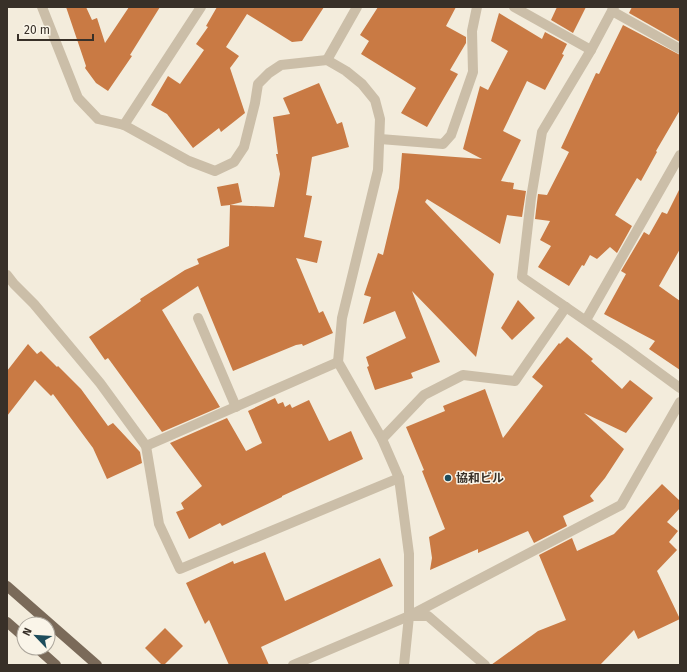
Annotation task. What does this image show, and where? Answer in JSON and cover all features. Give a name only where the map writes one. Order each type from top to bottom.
[{"type":"main road","points":[[7,586],[97,665]]},
{"type":"main road","points":[[7,622],[16,630]]},
{"type":"main road","points":[[46,656],[56,665]]},
{"type":"street","points":[[42,7],[78,98],[98,119],[124,125],[190,161],[215,170],[234,162],[244,147],[258,84],[269,73],[281,65],[327,60],[346,71],[362,84],[375,100],[380,119],[378,170],[342,318],[338,362],[382,439],[399,478],[409,554],[408,616],[404,665]]},
{"type":"street","points":[[124,125],[200,7]]},
{"type":"street","points":[[327,60],[357,7]]},
{"type":"street","points":[[380,139],[443,144],[451,135],[474,72],[472,31],[477,7]]},
{"type":"street","points":[[514,7],[591,50]]},
{"type":"street","points":[[680,49],[613,9],[591,50],[542,132],[531,198],[522,277],[586,320],[680,388]]},
{"type":"street","points":[[586,320],[680,155]]},
{"type":"street","points":[[7,274],[100,383],[146,446],[159,524],[180,569],[399,478]]},
{"type":"street","points":[[382,439],[424,394],[463,375],[515,381],[566,307]]},
{"type":"street","points":[[198,318],[236,407]]},
{"type":"street","points":[[146,446],[338,362]]},
{"type":"street","points":[[293,665],[408,616],[621,505],[680,402]]},
{"type":"street","points":[[408,616],[428,616],[485,665]]},
{"type":"building","points":[[66,7],[86,7],[92,20],[97,18],[105,43],[129,7],[160,7],[130,55],[132,56],[108,91],[96,83],[85,68],[86,66]]},
{"type":"building","points":[[217,7],[324,7],[302,41],[292,42],[247,14],[226,47],[239,56],[230,68],[245,113],[221,132],[219,128],[193,148],[167,114],[151,105],[168,76],[180,84],[204,50],[196,44],[208,27],[206,26]]},
{"type":"building","points":[[378,7],[456,7],[446,26],[466,37],[466,43],[450,70],[458,74],[427,127],[401,113],[416,88],[361,54],[369,41],[360,35]]},
{"type":"building","points":[[557,7],[586,7],[573,33],[551,20]]},
{"type":"building","points":[[632,7],[680,7],[680,42],[629,13]]},
{"type":"building","points":[[499,13],[542,39],[545,32],[567,44],[562,54],[564,55],[545,90],[527,81],[503,131],[521,140],[501,181],[514,183],[513,189],[526,191],[522,217],[507,215],[500,244],[427,199],[425,202],[494,274],[476,357],[412,291],[440,362],[411,373],[413,378],[375,390],[367,367],[369,366],[366,357],[406,338],[395,311],[363,324],[371,297],[364,295],[378,253],[383,255],[399,188],[402,153],[482,159],[463,149],[480,86],[488,90],[508,51],[491,41]]},
{"type":"building","points":[[623,25],[680,55],[680,110],[656,151],[657,152],[641,181],[637,178],[615,215],[632,226],[617,253],[610,247],[597,259],[590,255],[584,266],[582,265],[569,286],[538,267],[551,246],[540,240],[550,221],[535,219],[538,194],[547,195],[569,152],[561,148],[596,73],[599,74]]},
{"type":"building","points":[[319,83],[337,124],[342,122],[349,147],[312,157],[306,195],[312,196],[304,237],[322,241],[317,263],[296,258],[319,313],[323,311],[333,333],[303,346],[302,344],[296,345],[233,371],[198,286],[162,310],[220,407],[162,432],[108,358],[105,360],[89,337],[141,301],[140,299],[185,270],[199,264],[197,259],[229,246],[230,205],[274,207],[280,174],[276,154],[278,154],[273,117],[290,114],[283,98]]},
{"type":"building","points":[[238,183],[242,202],[221,206],[217,187]]},
{"type":"building","points":[[680,188],[680,249],[659,286],[680,301],[680,370],[649,349],[655,341],[604,314],[626,274],[621,271],[644,232],[649,235],[662,212],[667,214]]},
{"type":"building","points":[[518,300],[535,318],[512,340],[501,328]]},
{"type":"building","points":[[567,337],[593,359],[591,361],[622,389],[630,380],[653,398],[626,433],[584,413],[624,449],[605,478],[590,496],[594,501],[563,516],[567,526],[534,543],[528,531],[478,553],[478,549],[430,570],[432,558],[429,537],[445,529],[422,471],[424,470],[406,427],[445,411],[443,406],[485,389],[503,438],[543,386],[532,377],[559,343],[560,344]]},
{"type":"building","points":[[28,344],[37,354],[41,351],[81,389],[108,426],[113,423],[140,452],[142,463],[107,479],[93,448],[53,394],[51,396],[35,380],[7,416],[7,371]]},
{"type":"building","points":[[275,398],[278,404],[283,402],[285,407],[290,404],[292,408],[309,400],[329,441],[351,431],[363,459],[282,496],[222,526],[220,523],[189,539],[176,512],[184,509],[181,503],[202,486],[170,443],[227,418],[246,451],[262,443],[248,411]]},
{"type":"building","points":[[662,484],[680,501],[680,508],[667,522],[678,531],[669,542],[677,550],[657,571],[680,619],[638,639],[634,630],[600,665],[491,665],[538,631],[566,620],[539,555],[572,538],[577,551],[614,534]]},
{"type":"building","points":[[265,552],[285,601],[380,558],[393,586],[261,647],[269,665],[229,665],[209,620],[205,624],[186,583],[233,561],[234,564]]},
{"type":"building","points":[[165,628],[183,646],[164,665],[162,665],[145,648]]},
{"type":"place","name":"協和ビル","points":[[448,478]]}]
